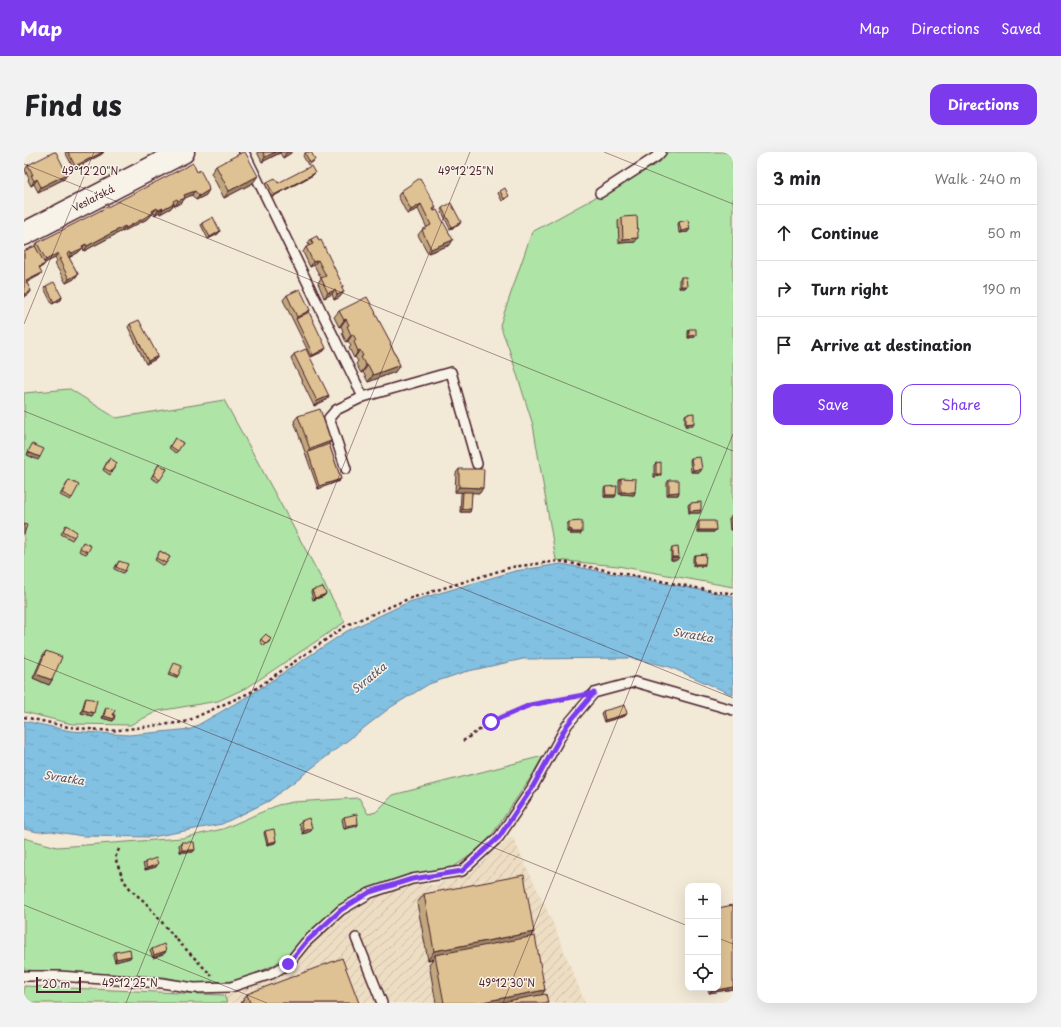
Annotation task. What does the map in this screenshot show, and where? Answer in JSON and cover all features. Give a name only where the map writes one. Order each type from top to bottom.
[{"type":"street","name":"Veslařská","points":[[24,234],[183,152]]},
{"type":"lane","points":[[244,152],[363,397]]},
{"type":"lane","points":[[600,193],[656,157],[661,152]]},
{"type":"lane","points":[[346,469],[329,418],[336,410],[363,397],[451,372],[477,464]]},
{"type":"lane","points":[[24,976],[59,976],[162,983],[194,988],[231,987],[271,974],[288,964],[305,943],[341,910],[370,892],[412,879],[462,871],[499,837],[532,788],[567,725],[594,693],[635,682],[733,710]]},
{"type":"lane","points":[[356,938],[382,1003]]},
{"type":"path","points":[[24,717],[68,727],[111,732],[184,722],[251,692],[347,625],[408,599],[512,567],[559,561],[717,592],[733,593]]},
{"type":"path","points":[[463,742],[491,722],[530,705],[594,693]]},
{"type":"path","points":[[118,849],[115,858],[124,881],[222,987]]},
{"type":"shaded area","points":[[512,836],[552,921],[585,1003],[227,1003],[224,995],[263,983],[288,964],[327,929],[361,903],[402,884],[434,885],[471,873]]},
{"type":"green space","points":[[668,152],[733,152],[733,587],[618,566],[556,560],[533,425],[500,325],[532,232],[660,162]]},
{"type":"green space","points":[[70,389],[116,418],[224,400],[345,622],[248,687],[218,701],[158,711],[130,725],[72,724],[24,712],[24,393]]},
{"type":"green space","points":[[543,756],[533,774],[485,845],[452,868],[403,878],[372,887],[334,910],[298,947],[274,965],[252,975],[234,981],[193,983],[164,977],[24,970],[24,838],[57,847],[182,838],[223,829],[278,805],[293,802],[359,798],[368,814],[376,812],[393,795]]},
{"type":"green space","points":[[24,986],[224,995],[227,1003],[24,1003]]},
{"type":"water","name":"Svratka","points":[[561,564],[733,596],[733,695],[670,667],[631,658],[523,659],[464,672],[429,684],[391,707],[269,801],[222,824],[152,837],[83,836],[51,831],[38,832],[24,829],[24,721],[71,731],[129,735],[191,729],[250,695],[347,631],[409,602],[515,571]]},
{"type":"building","points":[[56,152],[67,174],[41,187],[37,179],[34,181],[28,165]]},
{"type":"building","points":[[68,152],[103,152],[75,166]]},
{"type":"building","points":[[245,152],[258,176],[229,191],[216,166]]},
{"type":"building","points":[[263,152],[276,152],[265,157]]},
{"type":"building","points":[[311,152],[315,159],[310,163],[305,153]]},
{"type":"building","points":[[193,163],[197,172],[200,170],[209,187],[209,190],[199,196],[195,191],[184,195],[185,198],[178,201],[177,199],[173,201],[174,203],[163,209],[158,210],[157,208],[152,211],[153,213],[126,228],[125,226],[87,246],[86,244],[82,246],[83,248],[67,254],[78,274],[69,279],[59,259],[61,259],[58,253],[46,260],[37,243]]},
{"type":"building","points":[[311,166],[315,173],[274,195],[267,182],[275,178],[278,183]]},
{"type":"building","points":[[420,178],[436,207],[433,209],[434,211],[437,210],[453,240],[431,249],[422,230],[431,225],[421,204],[411,210],[401,191]]},
{"type":"building","points":[[505,188],[509,196],[504,199],[500,191]]},
{"type":"building","points":[[451,203],[461,222],[452,227],[442,208]]},
{"type":"building","points":[[637,216],[638,238],[623,239],[622,217]]},
{"type":"building","points":[[213,217],[220,231],[210,237],[202,223]]},
{"type":"building","points":[[688,220],[690,229],[681,231],[679,222]]},
{"type":"building","points":[[317,236],[319,241],[321,240],[343,286],[341,287],[344,292],[337,295],[335,290],[328,293],[321,278],[326,276],[318,260],[313,262],[306,247],[313,244],[311,239]]},
{"type":"building","points":[[35,246],[45,264],[39,267],[42,273],[26,281],[31,291],[24,295],[24,251]]},
{"type":"building","points":[[681,277],[686,277],[687,286],[681,286]]},
{"type":"building","points":[[54,282],[62,297],[54,302],[46,286]]},
{"type":"building","points":[[300,289],[310,310],[297,317],[287,295]]},
{"type":"building","points":[[367,297],[391,343],[390,344],[400,365],[373,375],[368,365],[366,366],[361,357],[363,356],[360,350],[358,351],[354,342],[356,340],[353,334],[351,335],[346,319],[344,320],[339,311]]},
{"type":"building","points":[[309,312],[326,348],[313,355],[296,319]]},
{"type":"building","points":[[139,320],[158,356],[148,361],[130,324]]},
{"type":"building","points":[[689,329],[696,329],[696,335],[689,336]]},
{"type":"building","points":[[306,349],[329,396],[317,401],[294,354]]},
{"type":"building","points":[[320,409],[331,441],[310,449],[298,416]]},
{"type":"building","points":[[694,413],[694,423],[686,424],[686,414]]},
{"type":"building","points":[[175,438],[183,443],[178,451],[170,446]]},
{"type":"building","points":[[32,444],[44,449],[40,457],[28,452]]},
{"type":"building","points":[[329,444],[341,479],[319,486],[308,452]]},
{"type":"building","points":[[700,457],[702,469],[693,470],[691,458]]},
{"type":"building","points":[[110,458],[117,463],[111,472],[104,468]]},
{"type":"building","points":[[661,462],[661,474],[656,474],[656,463]]},
{"type":"building","points":[[159,464],[167,469],[160,480],[153,475]]},
{"type":"building","points":[[459,469],[484,469],[483,488],[459,487]]},
{"type":"building","points":[[621,478],[636,479],[635,492],[621,492]]},
{"type":"building","points":[[69,480],[79,485],[72,498],[62,493]]},
{"type":"building","points":[[669,480],[679,480],[679,492],[669,493]]},
{"type":"building","points":[[617,486],[616,495],[606,495],[605,487]]},
{"type":"building","points":[[463,492],[472,492],[471,509],[462,509]]},
{"type":"building","points":[[701,502],[701,510],[690,511],[690,503]]},
{"type":"building","points":[[731,517],[733,517],[733,528],[731,528]]},
{"type":"building","points":[[582,521],[582,532],[572,532],[572,530],[569,529],[569,522]]},
{"type":"building","points":[[699,521],[715,521],[716,530],[699,530]]},
{"type":"building","points":[[24,524],[27,525],[24,534]]},
{"type":"building","points":[[66,525],[77,532],[74,537],[63,531]]},
{"type":"building","points":[[83,542],[91,546],[88,552],[80,548]]},
{"type":"building","points":[[678,547],[679,557],[672,557],[672,548]]},
{"type":"building","points":[[160,551],[170,557],[166,563],[156,558]]},
{"type":"building","points":[[706,554],[705,564],[694,564],[695,555]]},
{"type":"building","points":[[119,561],[128,564],[125,571],[116,567]]},
{"type":"building","points":[[323,587],[326,594],[315,598],[312,590]]},
{"type":"building","points":[[266,634],[271,639],[266,644],[261,639]]},
{"type":"building","points":[[46,651],[62,657],[52,680],[36,674]]},
{"type":"building","points":[[174,663],[182,666],[178,676],[170,672]]},
{"type":"building","points":[[86,698],[97,700],[94,713],[83,710]]},
{"type":"building","points":[[625,705],[627,714],[605,720],[603,711]]},
{"type":"building","points":[[106,707],[115,710],[113,715],[115,715],[114,719],[104,716]]},
{"type":"building","points":[[357,814],[358,824],[346,826],[344,817]]},
{"type":"building","points":[[309,818],[312,828],[304,831],[301,821]]},
{"type":"building","points":[[274,829],[276,841],[268,843],[265,831]]},
{"type":"building","points":[[181,842],[194,842],[195,850],[182,850]]},
{"type":"building","points":[[156,858],[158,864],[147,868],[145,862]]},
{"type":"building","points":[[524,875],[534,932],[434,951],[424,894]]},
{"type":"building","points":[[733,905],[733,987],[721,989],[721,919],[721,907]]},
{"type":"building","points":[[535,936],[545,990],[477,1003],[444,1003],[435,955]]},
{"type":"building","points":[[164,944],[166,951],[154,955],[152,949]]},
{"type":"building","points":[[130,949],[131,956],[116,959],[115,952]]},
{"type":"building","points":[[342,958],[359,1003],[250,1003],[247,994]]},
{"type":"building","points":[[546,994],[548,1003],[496,1003]]},
{"type":"route","points":[[288,964],[305,943],[341,910],[370,892],[412,879],[462,871],[499,837],[532,788],[567,725],[594,693],[530,705],[491,722]]}]
